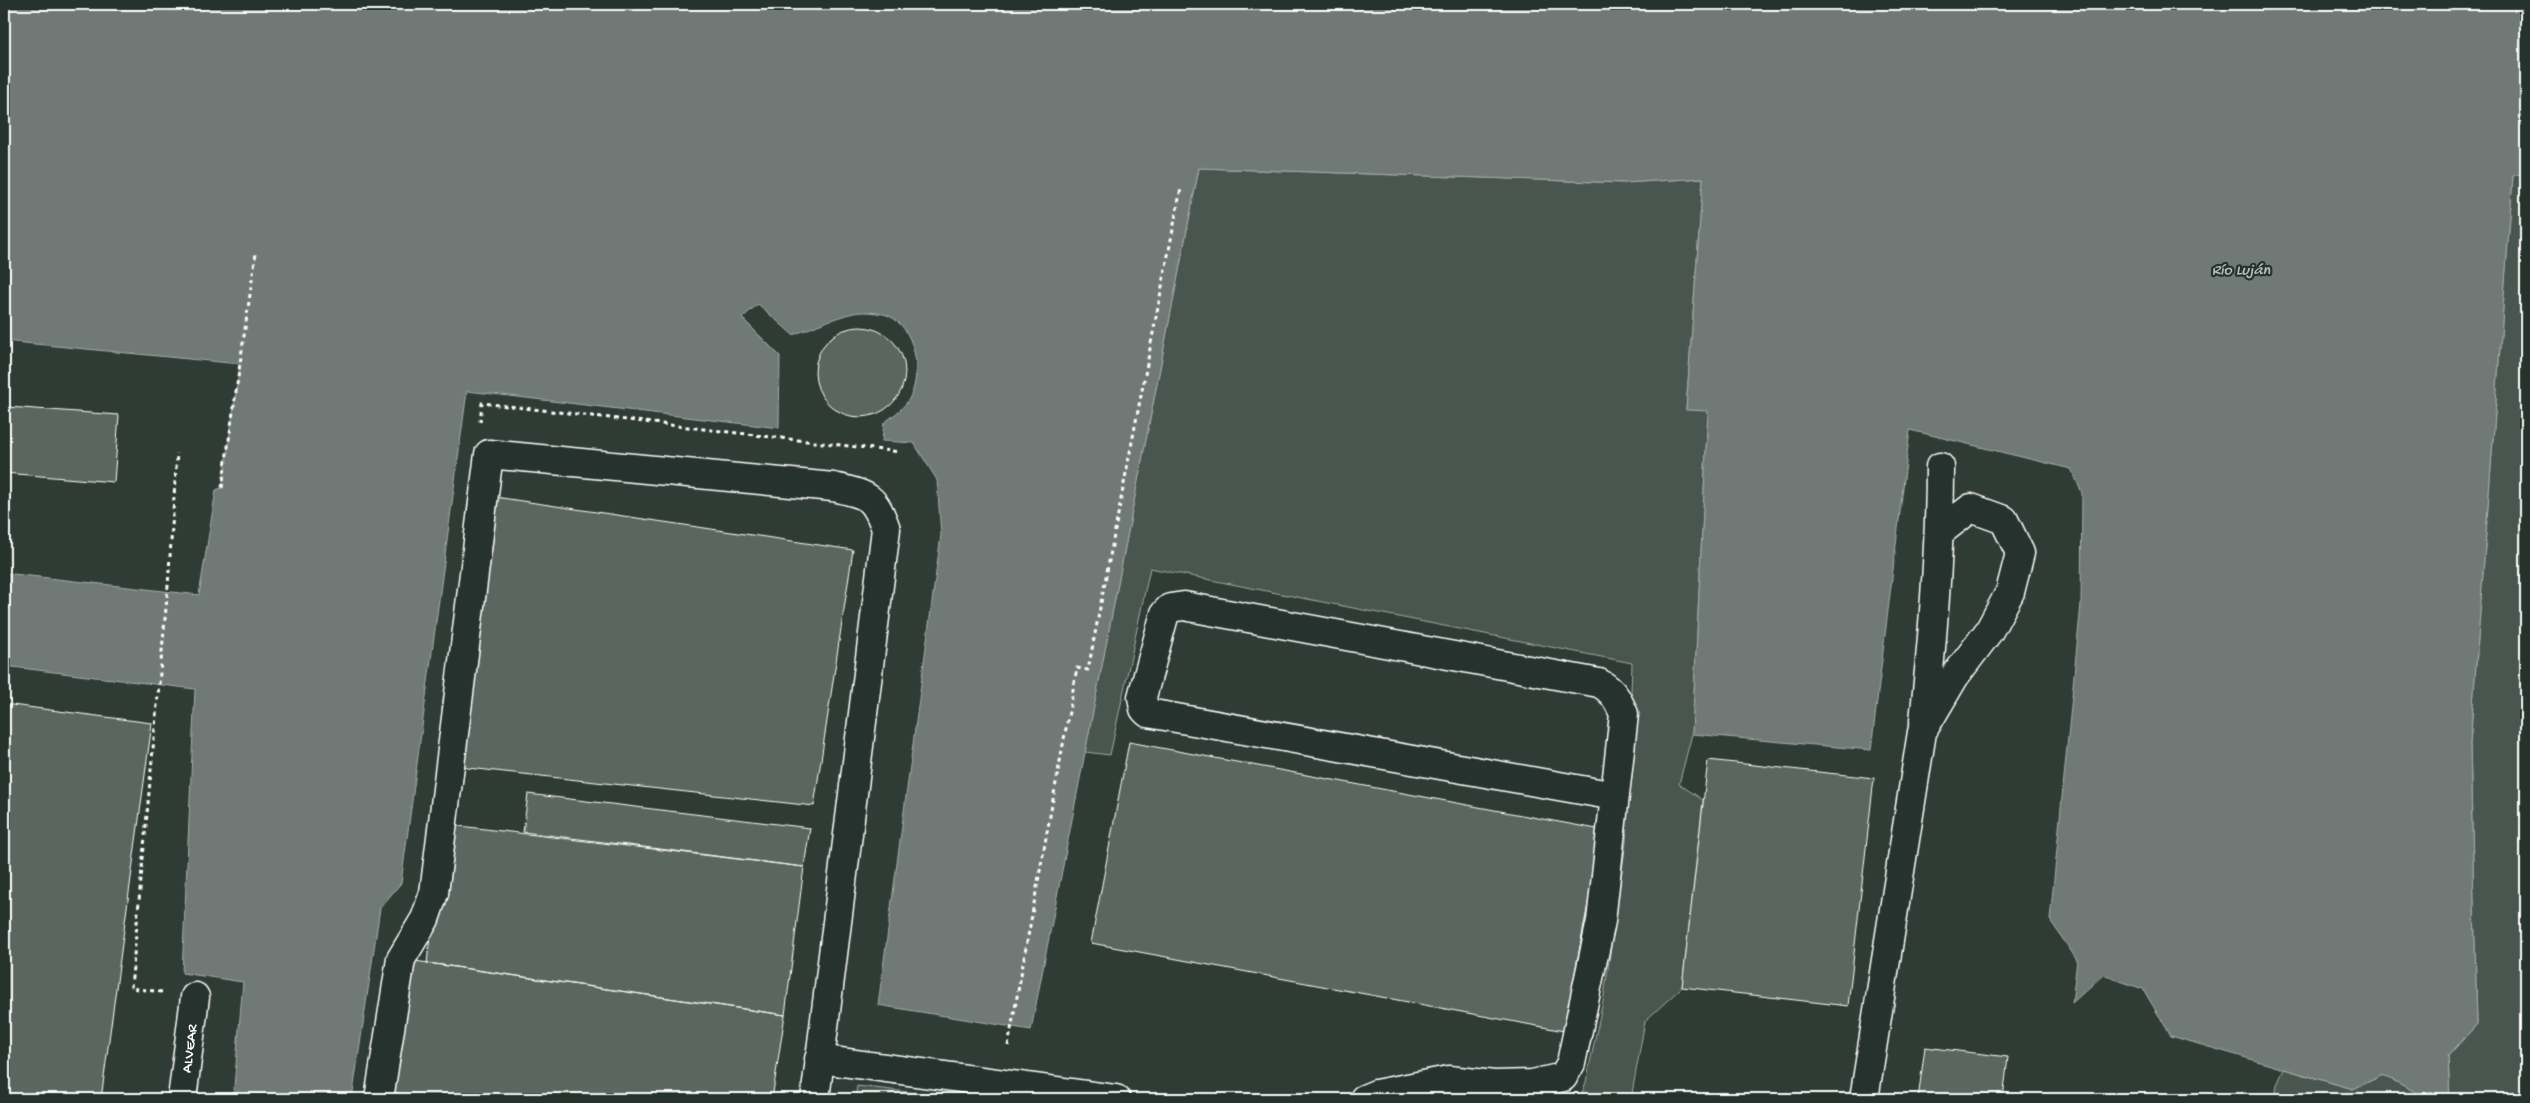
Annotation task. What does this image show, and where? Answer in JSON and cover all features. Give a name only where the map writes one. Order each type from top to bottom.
[{"type":"street","points":[[380,1099],[400,959],[425,919],[434,893],[489,454],[834,487],[861,493],[878,506],[886,529],[815,1099]]},
{"type":"street","points":[[1864,1099],[1922,732],[1934,626],[1940,532],[1940,467]]},
{"type":"street","points":[[1922,732],[1955,676],[1988,631],[2010,592],[2020,553],[2004,520],[1971,508],[1940,532]]},
{"type":"street","points":[[1364,1099],[1376,1094],[1449,1080],[1494,1085],[1532,1084],[1563,1077],[1571,1063],[1601,921],[1615,796],[1624,714],[1619,701],[1609,688],[1599,683],[1184,606],[1170,608],[1165,613],[1142,697],[1144,709],[1148,713],[1615,796]]},
{"type":"street","name":"ALVEAR","points":[[182,1099],[195,997]]},
{"type":"street","points":[[819,1059],[1116,1099]]},
{"type":"path","points":[[1008,1046],[1077,668],[1088,670],[1181,188]]},
{"type":"path","points":[[222,488],[256,253]]},
{"type":"path","points":[[480,423],[482,403],[900,452]]},
{"type":"path","points":[[177,453],[168,586],[131,988],[195,997]]},
{"type":"shaded area","points":[[1199,168],[1624,183],[1703,178],[1686,409],[1708,410],[1692,734],[1679,784],[1703,800],[1682,987],[1645,1021],[1631,1099],[1580,1099],[1586,1082],[1604,996],[1626,843],[1632,663],[1150,568],[1110,755],[1085,752]]},
{"type":"shaded area","points":[[2526,172],[2526,1099],[2450,1099],[2448,1056],[2477,1024],[2470,744],[2513,176]]},
{"type":"shaded area","points":[[2284,1069],[2353,1089],[2383,1075],[2429,1099],[2275,1099],[2277,1085]]},
{"type":"shaded area","points":[[857,1086],[968,1099],[855,1099]]},
{"type":"water","name":"Río Luján","points":[[4,4],[2526,4],[2526,172],[2513,176],[2470,744],[2477,1024],[2448,1056],[2450,1099],[2429,1099],[2383,1075],[2353,1089],[2171,1036],[2143,989],[2103,975],[2072,1003],[2077,960],[2050,920],[2081,604],[2082,493],[2071,469],[1910,430],[1871,750],[1692,734],[1708,411],[1686,410],[1703,178],[1624,183],[1199,168],[1031,1030],[878,1005],[941,535],[937,480],[914,443],[882,441],[884,423],[899,411],[909,399],[916,374],[914,351],[905,330],[898,322],[883,314],[862,312],[837,318],[793,335],[758,304],[742,318],[780,356],[779,428],[467,391],[401,883],[380,908],[352,1099],[233,1099],[243,982],[182,973],[195,689],[4,666],[4,573],[199,595],[216,490],[222,488],[240,364],[4,341]]},
{"type":"building","points":[[851,327],[869,327],[885,334],[898,347],[905,363],[905,381],[898,397],[885,410],[869,417],[851,417],[835,410],[822,397],[815,381],[815,363],[822,347],[835,334]]},
{"type":"building","points":[[8,407],[119,415],[114,482],[4,473]]},
{"type":"building","points":[[495,497],[853,550],[814,806],[450,766]]},
{"type":"building","points":[[4,704],[152,723],[101,1099],[4,1099]]},
{"type":"building","points":[[1129,742],[1602,830],[1564,1031],[1091,943]]},
{"type":"building","points":[[1708,760],[1874,778],[1848,1006],[1682,987]]},
{"type":"building","points":[[528,794],[810,828],[804,867],[523,832]]},
{"type":"building","points":[[443,824],[804,867],[785,1015],[427,963]]},
{"type":"building","points":[[401,959],[785,1015],[772,1099],[441,1099],[389,1092]]},
{"type":"building","points":[[1925,1047],[2008,1057],[2003,1099],[1918,1099]]}]
